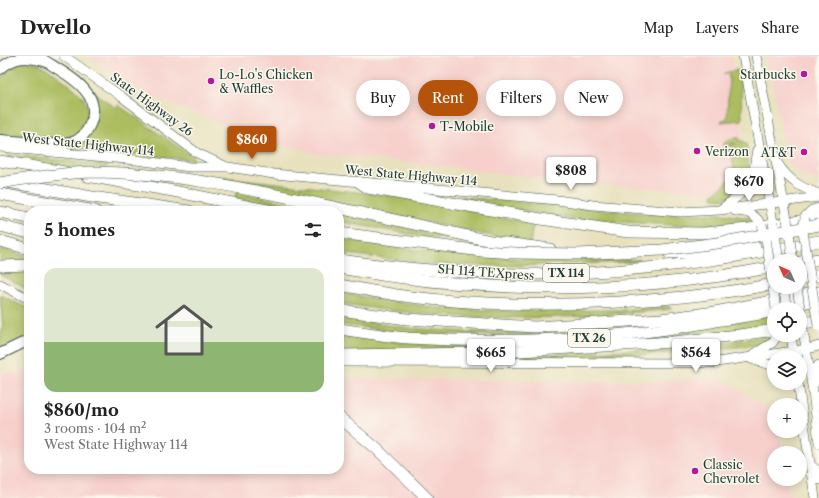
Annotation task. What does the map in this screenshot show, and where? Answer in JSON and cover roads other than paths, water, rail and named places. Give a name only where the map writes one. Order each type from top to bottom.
[{"type":"highway","points":[[0,161],[174,191],[248,206]]},
{"type":"highway","points":[[0,182],[56,174],[89,172],[157,175],[246,189],[328,206]]},
{"type":"highway","points":[[0,182],[154,206]]},
{"type":"highway","points":[[359,182],[368,188],[548,221],[628,232],[704,233],[819,218]]},
{"type":"highway","points":[[0,194],[67,206]]},
{"type":"highway","points":[[344,209],[491,241],[559,251],[623,254],[706,252],[764,246],[792,247]]},
{"type":"highway","points":[[0,212],[24,217]]},
{"type":"highway","points":[[344,233],[482,251],[570,254],[662,250],[723,242],[819,225]]},
{"type":"highway","points":[[0,226],[24,232]]},
{"type":"highway","points":[[344,227],[362,230],[374,238]]},
{"type":"highway","points":[[0,241],[24,248]]},
{"type":"highway","name":"TX 114","points":[[344,261],[418,269],[480,273],[540,274],[654,267],[731,258],[819,241]]},
{"type":"highway","points":[[807,261],[819,259]]},
{"type":"highway","points":[[0,266],[24,265]]},
{"type":"highway","name":"SH 114 TEXpress","points":[[344,269],[416,280],[479,286],[540,289],[657,284],[712,279],[767,268]]},
{"type":"highway","points":[[807,278],[819,275]]},
{"type":"highway","points":[[344,286],[413,297],[476,302],[586,304],[659,300],[717,294],[767,285]]},
{"type":"highway","points":[[344,311],[406,319],[535,327],[661,319],[714,312],[819,292]]},
{"type":"highway","points":[[807,302],[819,299]]},
{"type":"highway","name":"TX 26","points":[[344,330],[407,338],[521,341],[620,335],[666,330],[767,311]]},
{"type":"highway","points":[[807,326],[819,325]]},
{"type":"highway","points":[[344,355],[492,353],[673,342],[767,331]]},
{"type":"highway","points":[[344,421],[377,449],[427,498]]},
{"type":"main road","name":"State Highway 26","points":[[64,56],[197,153],[228,167]]},
{"type":"main road","points":[[778,254],[744,58],[756,57],[784,202],[792,254]]},
{"type":"main road","points":[[0,70],[7,64],[19,58],[42,59],[75,81],[88,94],[92,101],[92,120],[90,126],[75,142],[64,145],[0,140]]},
{"type":"main road","points":[[720,210],[743,192],[749,185],[753,177],[758,145]]},
{"type":"main road","name":"West State Highway 114","points":[[0,147],[136,160],[190,167],[228,167],[274,174],[680,212],[720,210],[784,202],[819,195]]},
{"type":"main road","points":[[775,159],[791,181],[819,195]]},
{"type":"main road","points":[[819,208],[812,210],[805,217],[803,231],[819,325]]},
{"type":"main road","points":[[720,210],[746,212],[754,216],[762,225],[766,238],[774,302]]},
{"type":"main road","points":[[0,284],[24,296]]},
{"type":"main road","points":[[0,354],[24,342]]},
{"type":"main road","points":[[747,358],[773,342]]},
{"type":"main road","points":[[805,342],[819,443]]},
{"type":"main road","points":[[807,349],[819,346]]},
{"type":"main road","points":[[344,362],[710,363],[767,356]]},
{"type":"main road","points":[[747,358],[767,364]]},
{"type":"main road","points":[[813,392],[817,367],[819,365]]},
{"type":"main road","points":[[806,438],[815,498]]},
{"type":"main road","points":[[810,465],[817,470],[819,480]]},
{"type":"place","name":"Starbucks","points":[[804,74]]},
{"type":"place","name":"Lo-Lo's Chicken & Waffles","points":[[211,81]]},
{"type":"place","name":"T-Mobile","points":[[432,126]]},
{"type":"place","name":"Verizon","points":[[697,151]]},
{"type":"place","name":"AT&T","points":[[804,152]]},
{"type":"place","name":"Classic Chevrolet","points":[[695,471]]}]
